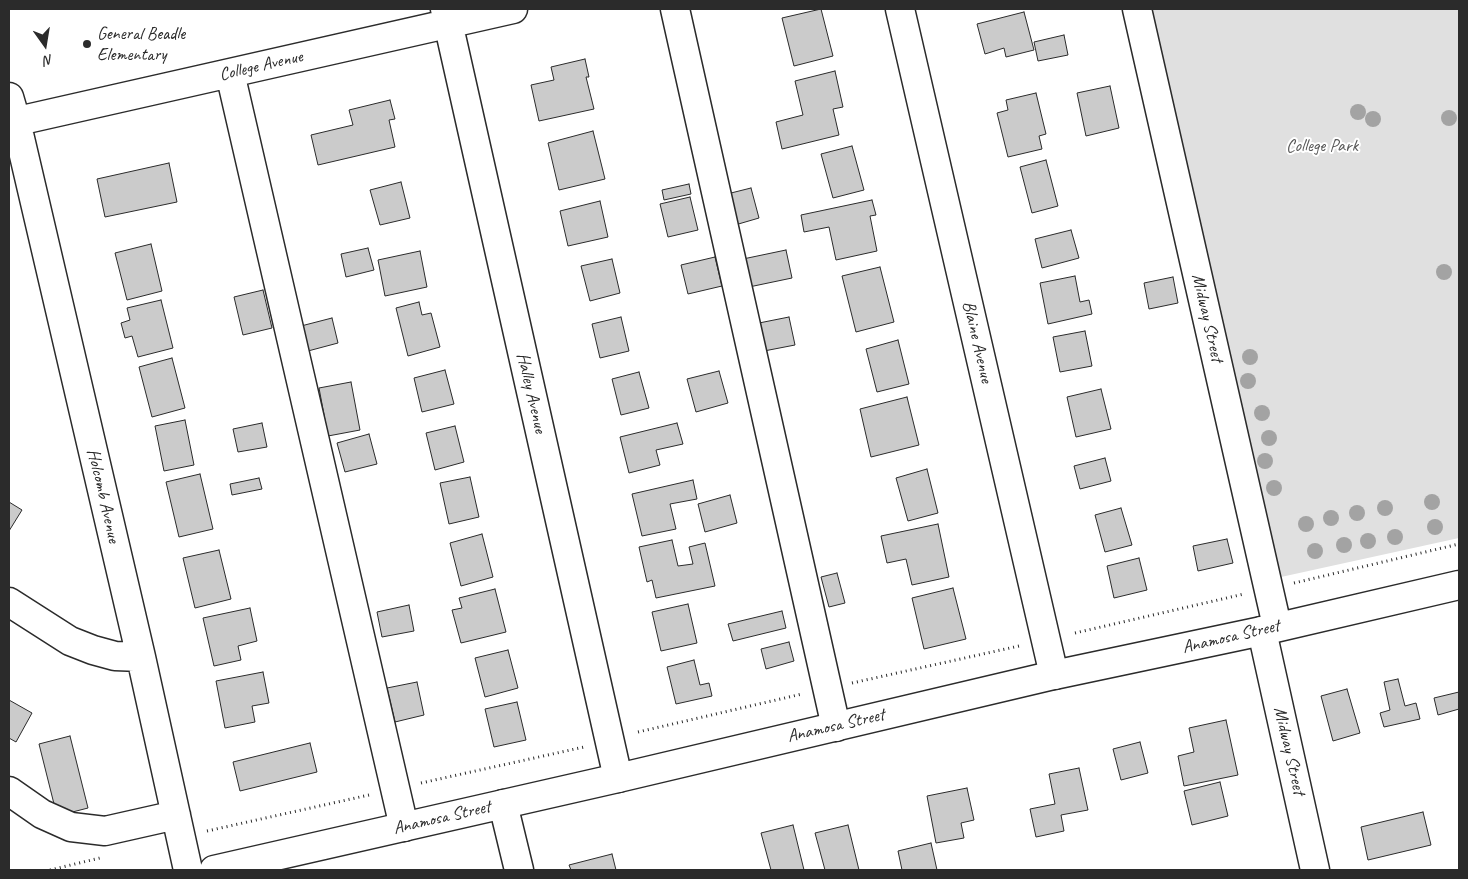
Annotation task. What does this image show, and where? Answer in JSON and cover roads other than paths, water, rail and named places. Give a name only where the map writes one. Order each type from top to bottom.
[{"type":"street","name":"College Avenue","points":[[11,114],[230,73],[447,16],[513,9]]},
{"type":"street","points":[[675,9],[836,726]]},
{"type":"street","name":"Blaine Avenue","points":[[900,9],[1054,675]]},
{"type":"street","name":"Midway Street","points":[[1137,9],[1269,629],[1315,870]]},
{"type":"street","name":"Halley Avenue","points":[[447,16],[618,778]]},
{"type":"street","points":[[230,73],[404,827]]},
{"type":"street","name":"Holcomb Avenue","points":[[11,114],[140,657],[188,870]]},
{"type":"street","name":"Anamosa Street","points":[[214,870],[618,778],[1054,675],[1269,629],[1459,585]]},
{"type":"street","points":[[9,602],[70,640],[93,650],[115,656],[140,657]]},
{"type":"street","points":[[9,791],[42,814],[71,826],[105,832],[176,815]]},
{"type":"street","points":[[503,804],[519,870]]},
{"type":"place","name":"General Beadle Elementary","points":[[87,44]]},
{"type":"park label","name":"College Park","points":[[1322,146]]}]
